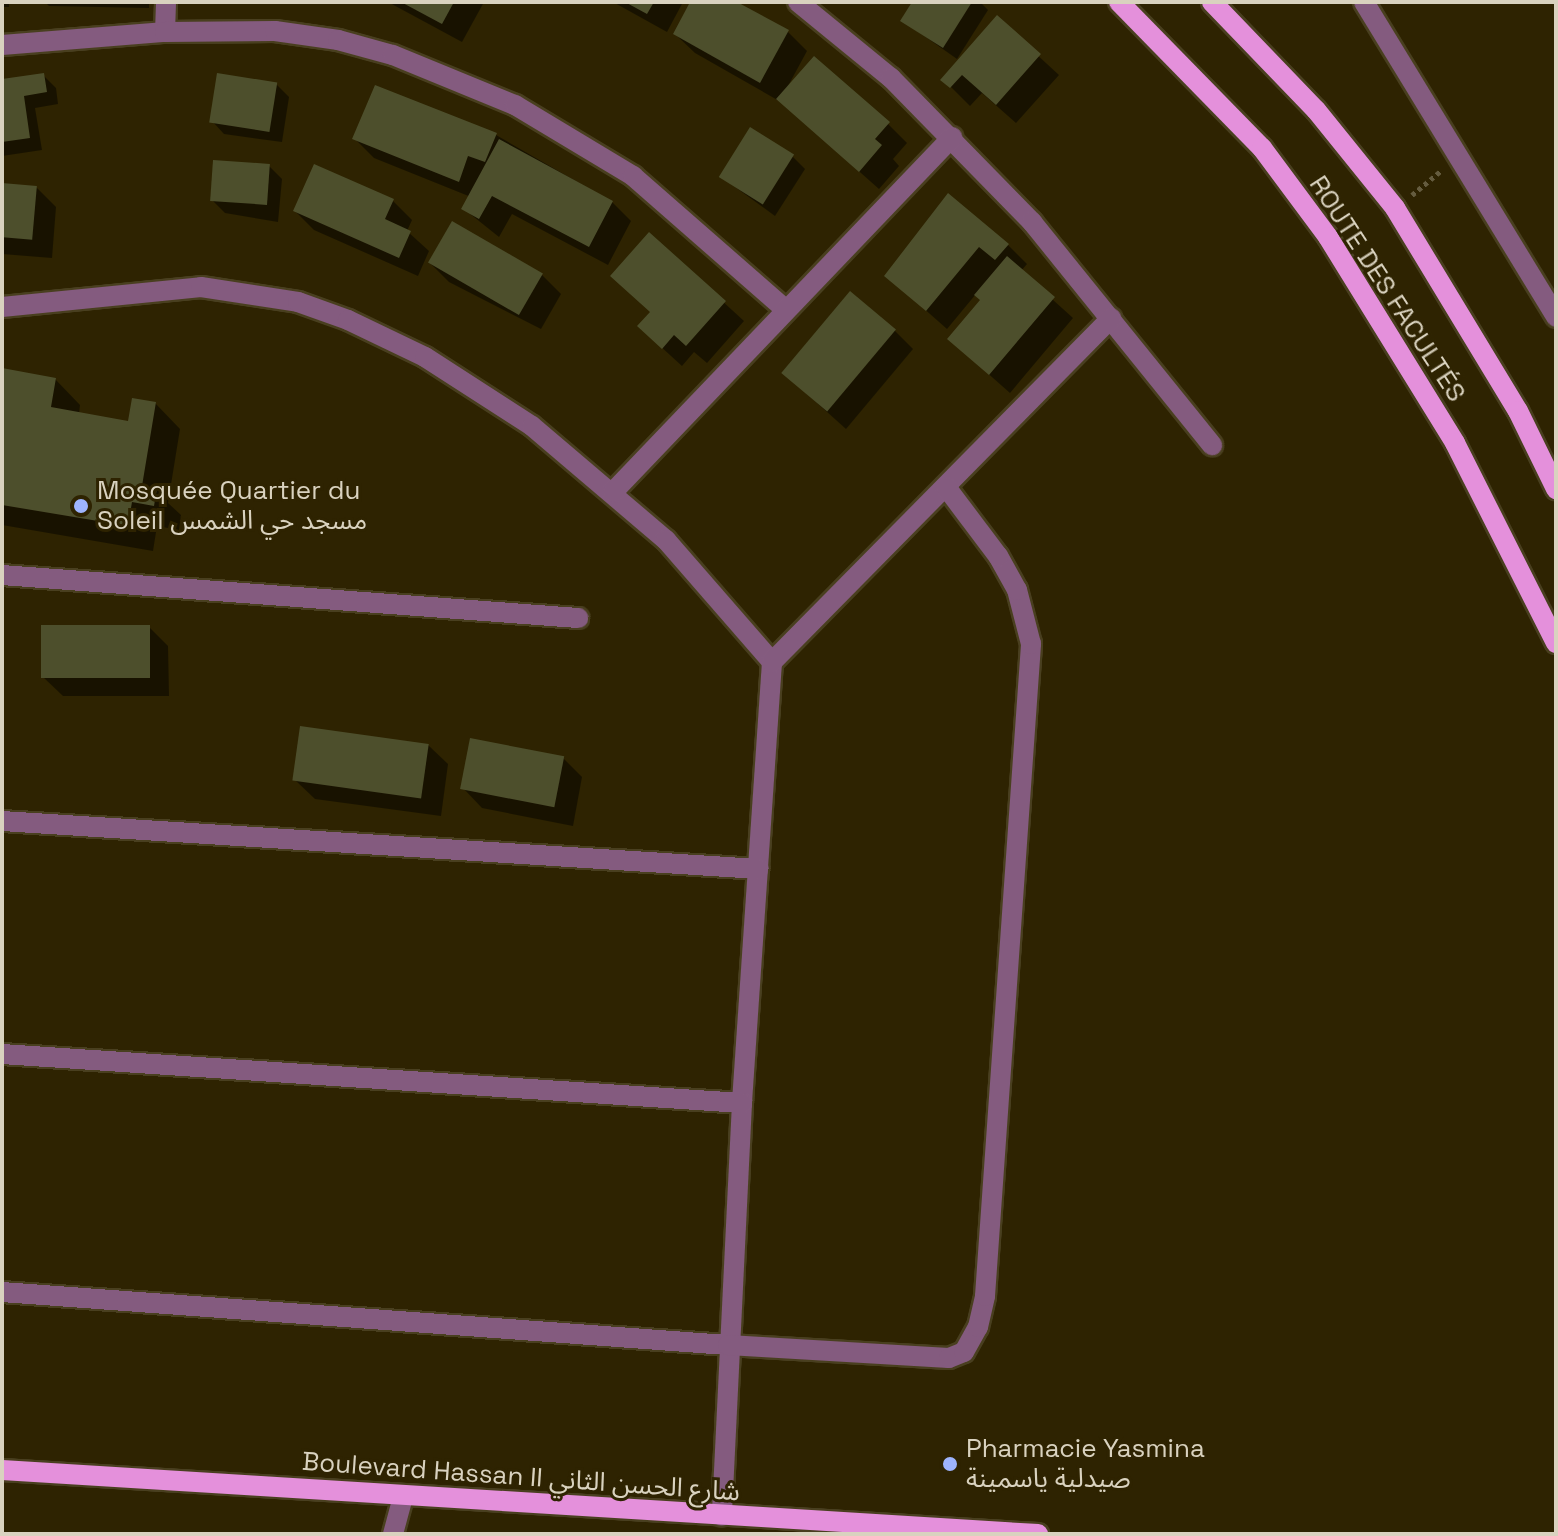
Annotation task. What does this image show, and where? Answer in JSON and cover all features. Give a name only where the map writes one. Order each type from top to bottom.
[{"type":"main road","name":"ROUTE DES FACULTÉS","points":[[1119,2],[1262,148],[1328,237],[1455,443],[1556,643]]},
{"type":"main road","name":"ROUTE DES FACULTÉS","points":[[1212,2],[1316,110],[1395,208],[1518,411],[1556,489]]},
{"type":"main road","name":"Boulevard Hassan II شارع الحسن الثاني","points":[[2,1470],[1038,1534]]},
{"type":"street","points":[[165,32],[166,2]]},
{"type":"street","points":[[798,2],[891,78],[952,137],[1111,318],[1212,445]]},
{"type":"street","points":[[1364,2],[1556,317]]},
{"type":"street","points":[[2,45],[165,32],[275,31],[338,40],[454,78],[515,105],[633,176],[699,228],[785,309]]},
{"type":"street","points":[[613,492],[952,137]]},
{"type":"street","points":[[2,307],[201,287],[298,302],[425,357],[532,426],[613,492],[666,540],[772,662]]},
{"type":"street","points":[[722,1516],[742,1103],[772,662],[1111,318]]},
{"type":"street","points":[[2,1292],[728,1345],[949,1358],[964,1352],[978,1327],[985,1296],[1031,644],[1017,590],[998,556],[946,487]]},
{"type":"street","points":[[2,575],[578,618]]},
{"type":"street","points":[[2,821],[758,869]]},
{"type":"street","points":[[2,1054],[742,1103]]},
{"type":"street","points":[[393,1534],[403,1497]]},
{"type":"path","points":[[1395,208],[1459,157]]},
{"type":"building","points":[[401,2],[454,2],[442,24]]},
{"type":"building","points":[[625,2],[654,2],[647,14]]},
{"type":"building","points":[[690,2],[737,2],[789,30],[760,83],[673,34]]},
{"type":"building","points":[[912,2],[972,2],[943,48],[900,21]]},
{"type":"building","points":[[997,15],[1041,54],[996,105],[962,75],[950,88],[940,80]]},
{"type":"building","points":[[814,56],[890,122],[875,139],[882,145],[859,172],[776,99]]},
{"type":"building","points":[[44,73],[47,92],[24,96],[30,138],[2,142],[2,79]]},
{"type":"building","points":[[217,73],[277,83],[269,132],[209,122]]},
{"type":"building","points":[[375,85],[497,133],[485,162],[468,156],[459,182],[352,139]]},
{"type":"building","points":[[750,127],[794,155],[763,205],[719,177]]},
{"type":"building","points":[[499,139],[613,201],[589,247],[492,196],[479,219],[461,209]]},
{"type":"building","points":[[213,160],[270,164],[267,205],[210,201]]},
{"type":"building","points":[[314,164],[394,199],[385,219],[411,231],[399,258],[293,211]]},
{"type":"building","points":[[2,183],[37,186],[32,240],[2,237]]},
{"type":"building","points":[[948,193],[1009,244],[995,260],[979,247],[926,311],[884,276]]},
{"type":"building","points":[[452,221],[543,274],[519,315],[428,263]]},
{"type":"building","points":[[649,232],[726,301],[686,346],[674,335],[662,349],[637,326],[650,312],[610,276]]},
{"type":"building","points":[[1007,256],[1055,297],[989,375],[947,339],[980,300],[974,295]]},
{"type":"building","points":[[850,291],[896,330],[827,412],[781,373]]},
{"type":"building","points":[[2,368],[56,378],[51,407],[128,421],[132,398],[156,402],[142,486],[157,488],[154,506],[132,502],[128,526],[2,505]]},
{"type":"building","points":[[41,625],[150,625],[150,678],[41,678]]},
{"type":"building","points":[[300,726],[429,744],[421,799],[292,780]]},
{"type":"building","points":[[470,738],[564,756],[554,807],[460,789]]},
{"type":"place","name":"Mosquée Quartier du Soleil مسجد حي الشمس","points":[[81,506]]},
{"type":"place","name":"Pharmacie Yasmina صيدلية ياسمينة","points":[[950,1464]]}]
